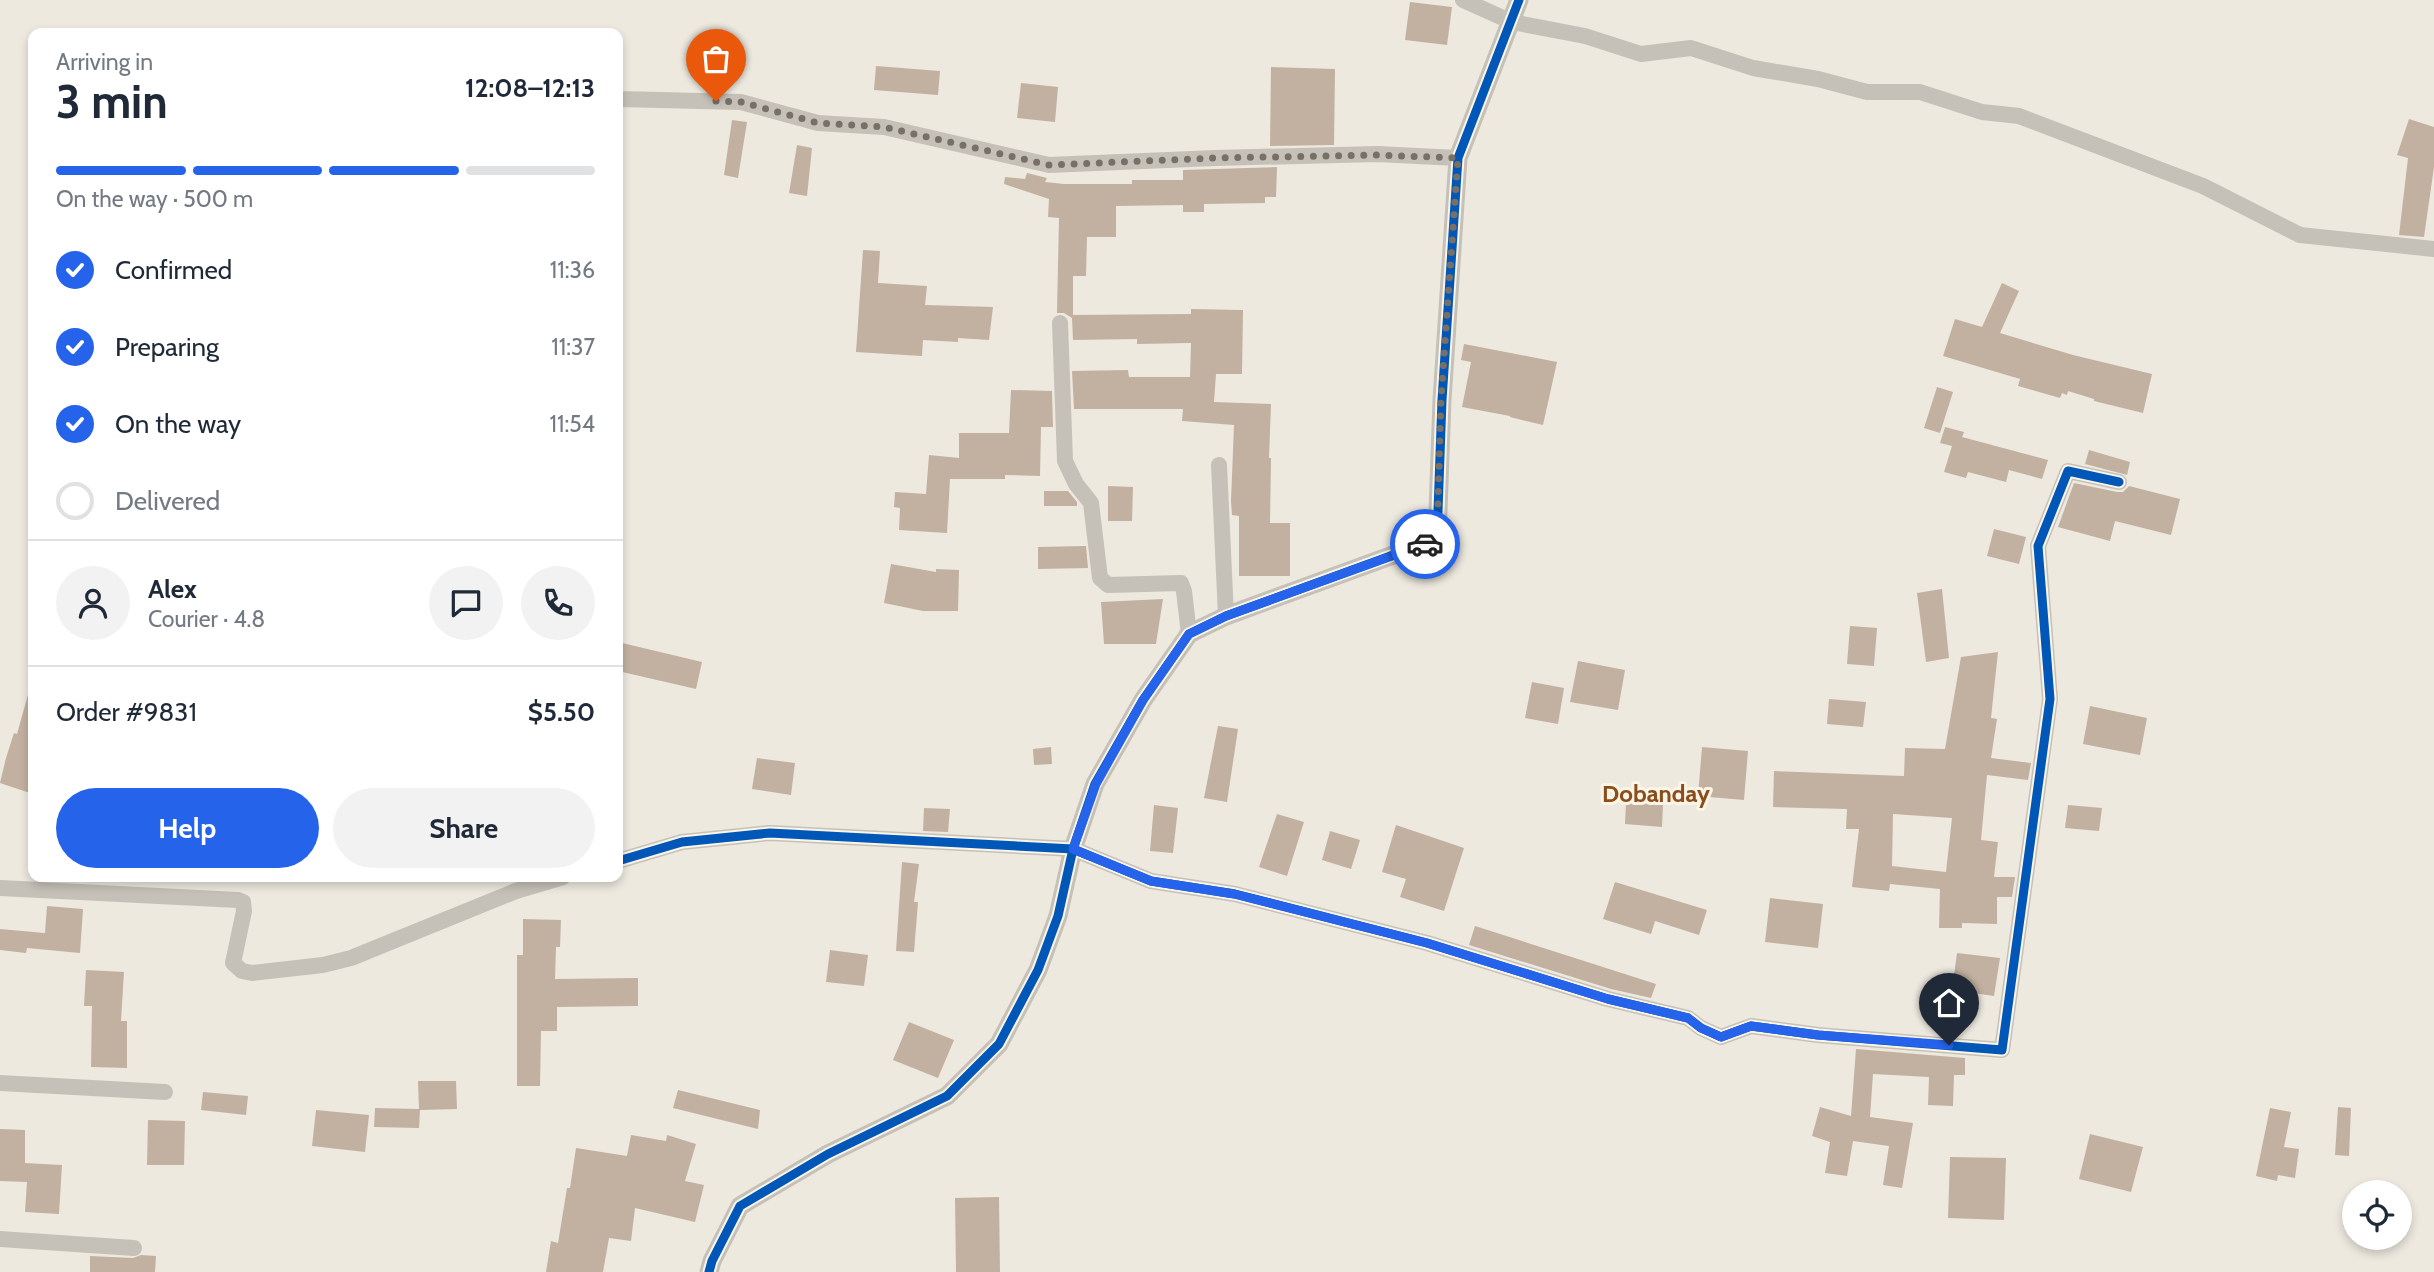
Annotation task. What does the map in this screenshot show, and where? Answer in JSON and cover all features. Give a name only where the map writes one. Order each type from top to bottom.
[{"type":"street","points":[[1463,0],[1512,22],[1585,36],[1641,54],[1690,48],[1753,68],[1818,79],[1867,92],[1920,92],[1982,112],[2019,116],[2203,186],[2300,235],[2434,249]]},
{"type":"street","points":[[709,1272],[740,1206],[828,1154],[947,1096],[999,1044],[1038,970],[1058,916],[1073,849],[1096,784],[1143,700],[1189,634],[1226,616],[1437,539],[1441,400],[1458,158],[1519,0]]},
{"type":"street","points":[[623,99],[741,102],[818,123],[884,127],[1049,165],[1364,155],[1458,158]]},
{"type":"street","points":[[1060,323],[1065,461],[1076,484],[1091,503],[1100,578],[1108,585],[1181,583],[1189,634]]},
{"type":"street","points":[[1219,465],[1226,616]]},
{"type":"street","points":[[623,860],[682,842],[770,833],[1073,849],[1151,881],[1234,894],[1427,943],[1608,999],[1688,1018],[1701,1028],[1721,1037],[1751,1026],[1818,1035],[2002,1050],[2050,699],[2038,546],[2068,471],[2119,482]]},
{"type":"street","points":[[0,888],[238,900],[243,902],[244,911],[233,963],[242,971],[252,973],[323,965],[351,958],[516,891],[547,882]]},
{"type":"street","points":[[0,1083],[165,1092]]},
{"type":"street","points":[[0,1239],[134,1248]]},
{"type":"building","points":[[1410,2],[1452,7],[1447,45],[1405,40]]},
{"type":"building","points":[[876,66],[940,71],[938,95],[874,90]]},
{"type":"building","points":[[1271,67],[1335,69],[1334,145],[1270,146]]},
{"type":"building","points":[[1021,83],[1058,87],[1055,122],[1017,118]]},
{"type":"building","points":[[2409,119],[2434,127],[2434,167],[2424,237],[2399,235],[2408,158],[2397,155]]},
{"type":"building","points":[[732,120],[747,122],[738,178],[724,175]]},
{"type":"building","points":[[797,145],[812,148],[807,196],[789,193]]},
{"type":"building","points":[[1277,167],[1276,197],[1265,197],[1265,203],[1204,204],[1204,212],[1183,212],[1183,205],[1116,206],[1116,237],[1087,237],[1086,276],[1073,276],[1073,315],[1191,314],[1191,309],[1243,310],[1242,374],[1216,374],[1214,402],[1271,404],[1270,523],[1290,523],[1290,576],[1239,576],[1239,516],[1232,515],[1231,501],[1234,425],[1182,421],[1183,409],[1074,409],[1072,371],[1128,370],[1129,377],[1190,377],[1191,343],[1137,344],[1137,339],[1073,340],[1072,318],[1064,313],[1057,313],[1059,218],[1048,217],[1049,199],[1004,184],[1005,177],[1025,179],[1027,173],[1047,178],[1045,182],[1064,184],[1132,184],[1132,180],[1183,180],[1183,170]]},
{"type":"building","points":[[863,250],[880,251],[878,283],[927,286],[925,305],[993,307],[989,340],[923,340],[922,356],[856,352]]},
{"type":"building","points":[[2002,283],[2019,291],[2000,333],[2073,355],[2152,374],[2143,413],[2094,401],[2068,391],[2067,395],[2062,393],[2060,398],[2018,386],[2020,379],[1943,356],[1955,319],[1982,327]]},
{"type":"building","points":[[1464,344],[1557,362],[1543,425],[1462,407],[1471,362],[1461,360]]},
{"type":"building","points":[[1937,387],[1953,392],[1940,433],[1924,428]]},
{"type":"building","points":[[1011,390],[1052,391],[1053,427],[1041,427],[1040,476],[1005,475],[1005,479],[950,479],[947,533],[899,530],[900,508],[894,507],[895,492],[926,494],[929,455],[959,458],[959,433],[1009,433]]},
{"type":"building","points":[[1945,427],[1964,432],[1962,437],[2048,460],[2042,479],[2009,470],[2006,482],[1968,472],[1966,478],[1944,472],[1952,446],[1940,443]]},
{"type":"building","points":[[2089,450],[2130,462],[2127,475],[2085,464]]},
{"type":"building","points":[[2074,483],[2117,492],[2123,492],[2129,486],[2180,499],[2171,535],[2115,521],[2110,541],[2058,527]]},
{"type":"building","points":[[1108,486],[1133,487],[1132,521],[1108,521]]},
{"type":"building","points":[[1044,491],[1068,491],[1077,506],[1044,506]]},
{"type":"building","points":[[1994,529],[2026,537],[2019,564],[1987,556]]},
{"type":"building","points":[[1086,546],[1088,568],[1038,569],[1038,547]]},
{"type":"building","points":[[891,564],[936,572],[936,569],[959,570],[958,611],[923,611],[884,603]]},
{"type":"building","points":[[1942,589],[1949,658],[1926,662],[1917,593]]},
{"type":"building","points":[[1163,599],[1156,644],[1104,644],[1101,602]]},
{"type":"building","points":[[1850,626],[1877,628],[1874,666],[1847,664]]},
{"type":"building","points":[[623,643],[702,662],[696,689],[623,672]]},
{"type":"building","points":[[1998,652],[1991,718],[1997,719],[1991,758],[2031,763],[2028,780],[1987,775],[1981,840],[1998,842],[1994,877],[2015,877],[2012,897],[1997,897],[1997,924],[1962,923],[1962,928],[1939,928],[1940,889],[1890,884],[1889,891],[1852,887],[1859,829],[1846,829],[1847,809],[1773,807],[1774,771],[1904,776],[1905,748],[1945,749],[1961,657]],"holes":[[[1893,814],[1952,818],[1946,872],[1892,866]]]},
{"type":"building","points":[[1578,661],[1625,670],[1618,710],[1570,702]]},
{"type":"building","points":[[1532,682],[1564,688],[1558,724],[1525,718]]},
{"type":"building","points":[[28,695],[28,792],[0,783],[14,733],[17,734]]},
{"type":"building","points":[[1829,699],[1866,702],[1863,727],[1827,724]]},
{"type":"building","points":[[2090,706],[2147,718],[2140,755],[2083,744]]},
{"type":"building","points":[[1218,726],[1238,729],[1227,802],[1204,798]]},
{"type":"building","points":[[1051,747],[1052,764],[1034,765],[1033,749]]},
{"type":"building","points":[[1702,747],[1748,751],[1744,800],[1698,796]]},
{"type":"building","points":[[757,758],[795,763],[791,795],[752,789]]},
{"type":"building","points":[[1626,802],[1663,805],[1662,827],[1625,824]]},
{"type":"building","points":[[1154,805],[1178,808],[1173,853],[1150,851]]},
{"type":"building","points":[[2068,805],[2102,808],[2099,831],[2065,828]]},
{"type":"building","points":[[924,808],[950,809],[948,832],[923,831]]},
{"type":"building","points":[[1277,814],[1304,822],[1287,876],[1259,867]]},
{"type":"building","points":[[1396,825],[1464,848],[1444,911],[1400,897],[1406,879],[1382,872]]},
{"type":"building","points":[[1330,831],[1360,840],[1351,869],[1322,860]]},
{"type":"building","points":[[902,862],[919,864],[914,902],[918,902],[914,952],[896,951]]},
{"type":"building","points":[[1615,882],[1707,910],[1699,935],[1655,921],[1651,934],[1603,919]]},
{"type":"building","points":[[1770,898],[1823,904],[1818,948],[1765,942]]},
{"type":"building","points":[[47,906],[83,909],[80,953],[27,948],[26,953],[0,950],[0,929],[45,933]]},
{"type":"building","points":[[523,919],[561,920],[560,947],[556,947],[555,979],[638,978],[638,1006],[557,1007],[557,1031],[541,1031],[540,1086],[517,1086],[517,955],[523,955]]},
{"type":"building","points":[[1475,926],[1656,984],[1651,998],[1611,989],[1469,945]]},
{"type":"building","points":[[830,950],[868,955],[864,986],[826,982]]},
{"type":"building","points":[[1957,953],[2000,958],[1994,996],[1952,990]]},
{"type":"building","points":[[86,970],[124,972],[121,1021],[127,1021],[127,1068],[91,1067],[92,1006],[84,1006]]},
{"type":"building","points":[[909,1022],[954,1040],[938,1078],[893,1060]]},
{"type":"building","points":[[1856,1049],[1965,1058],[1965,1075],[1954,1075],[1953,1106],[1928,1105],[1929,1077],[1873,1074],[1870,1117],[1913,1123],[1902,1188],[1883,1185],[1889,1146],[1853,1141],[1847,1176],[1825,1173],[1830,1142],[1812,1136],[1820,1107],[1851,1116]]},
{"type":"building","points":[[418,1081],[456,1081],[457,1109],[420,1110],[419,1128],[374,1127],[375,1108],[419,1109]]},
{"type":"building","points":[[678,1090],[760,1110],[758,1129],[673,1108]]},
{"type":"building","points":[[203,1092],[248,1096],[246,1115],[201,1110]]},
{"type":"building","points":[[2338,1107],[2351,1108],[2349,1156],[2335,1155]]},
{"type":"building","points":[[2270,1108],[2291,1112],[2284,1147],[2299,1149],[2295,1178],[2278,1175],[2277,1181],[2256,1176]]},
{"type":"building","points":[[316,1110],[369,1115],[365,1152],[312,1146]]},
{"type":"building","points":[[148,1120],[185,1121],[184,1165],[147,1165]]},
{"type":"building","points":[[0,1129],[25,1130],[25,1163],[62,1165],[59,1214],[25,1212],[27,1182],[0,1181]]},
{"type":"building","points":[[2090,1134],[2143,1147],[2131,1192],[2079,1179]]},
{"type":"building","points":[[631,1135],[666,1141],[667,1135],[696,1144],[685,1181],[704,1185],[695,1222],[635,1208],[631,1241],[609,1238],[603,1272],[546,1272],[551,1241],[558,1243],[576,1148],[627,1156]]},
{"type":"building","points":[[1950,1157],[2006,1158],[2004,1220],[1948,1218]]},
{"type":"building","points":[[999,1197],[1000,1272],[956,1272],[955,1198]]},
{"type":"building","points":[[141,1255],[156,1256],[155,1272],[90,1272],[90,1256],[133,1258]]},
{"type":"cycle path","points":[[709,1272],[740,1206],[828,1154],[947,1096],[999,1044],[1038,970],[1058,916],[1073,849],[1095,784],[1143,700],[1189,634],[1226,616],[1437,539],[1442,400],[1458,158],[1519,0]]},
{"type":"cycle path","points":[[623,860],[682,842],[770,833],[1073,849],[1151,881],[1235,894],[1427,943],[1608,999],[1688,1018],[1701,1028],[1721,1037],[1751,1026],[1818,1035],[2002,1050],[2050,699],[2038,546],[2068,471],[2119,482]]},
{"type":"way so far","points":[[716,101],[741,102],[818,123],[884,127],[1049,165],[1377,155],[1458,158],[1441,400],[1437,539],[1425,544]]},
{"type":"district","name":"Dobanday","points":[[1656,794]]},
{"type":"route","points":[[1425,544],[1226,616],[1189,634],[1143,700],[1096,784],[1073,849],[1151,881],[1234,894],[1427,943],[1608,999],[1688,1018],[1701,1028],[1721,1037],[1751,1026],[1818,1035],[1949,1045]]}]
